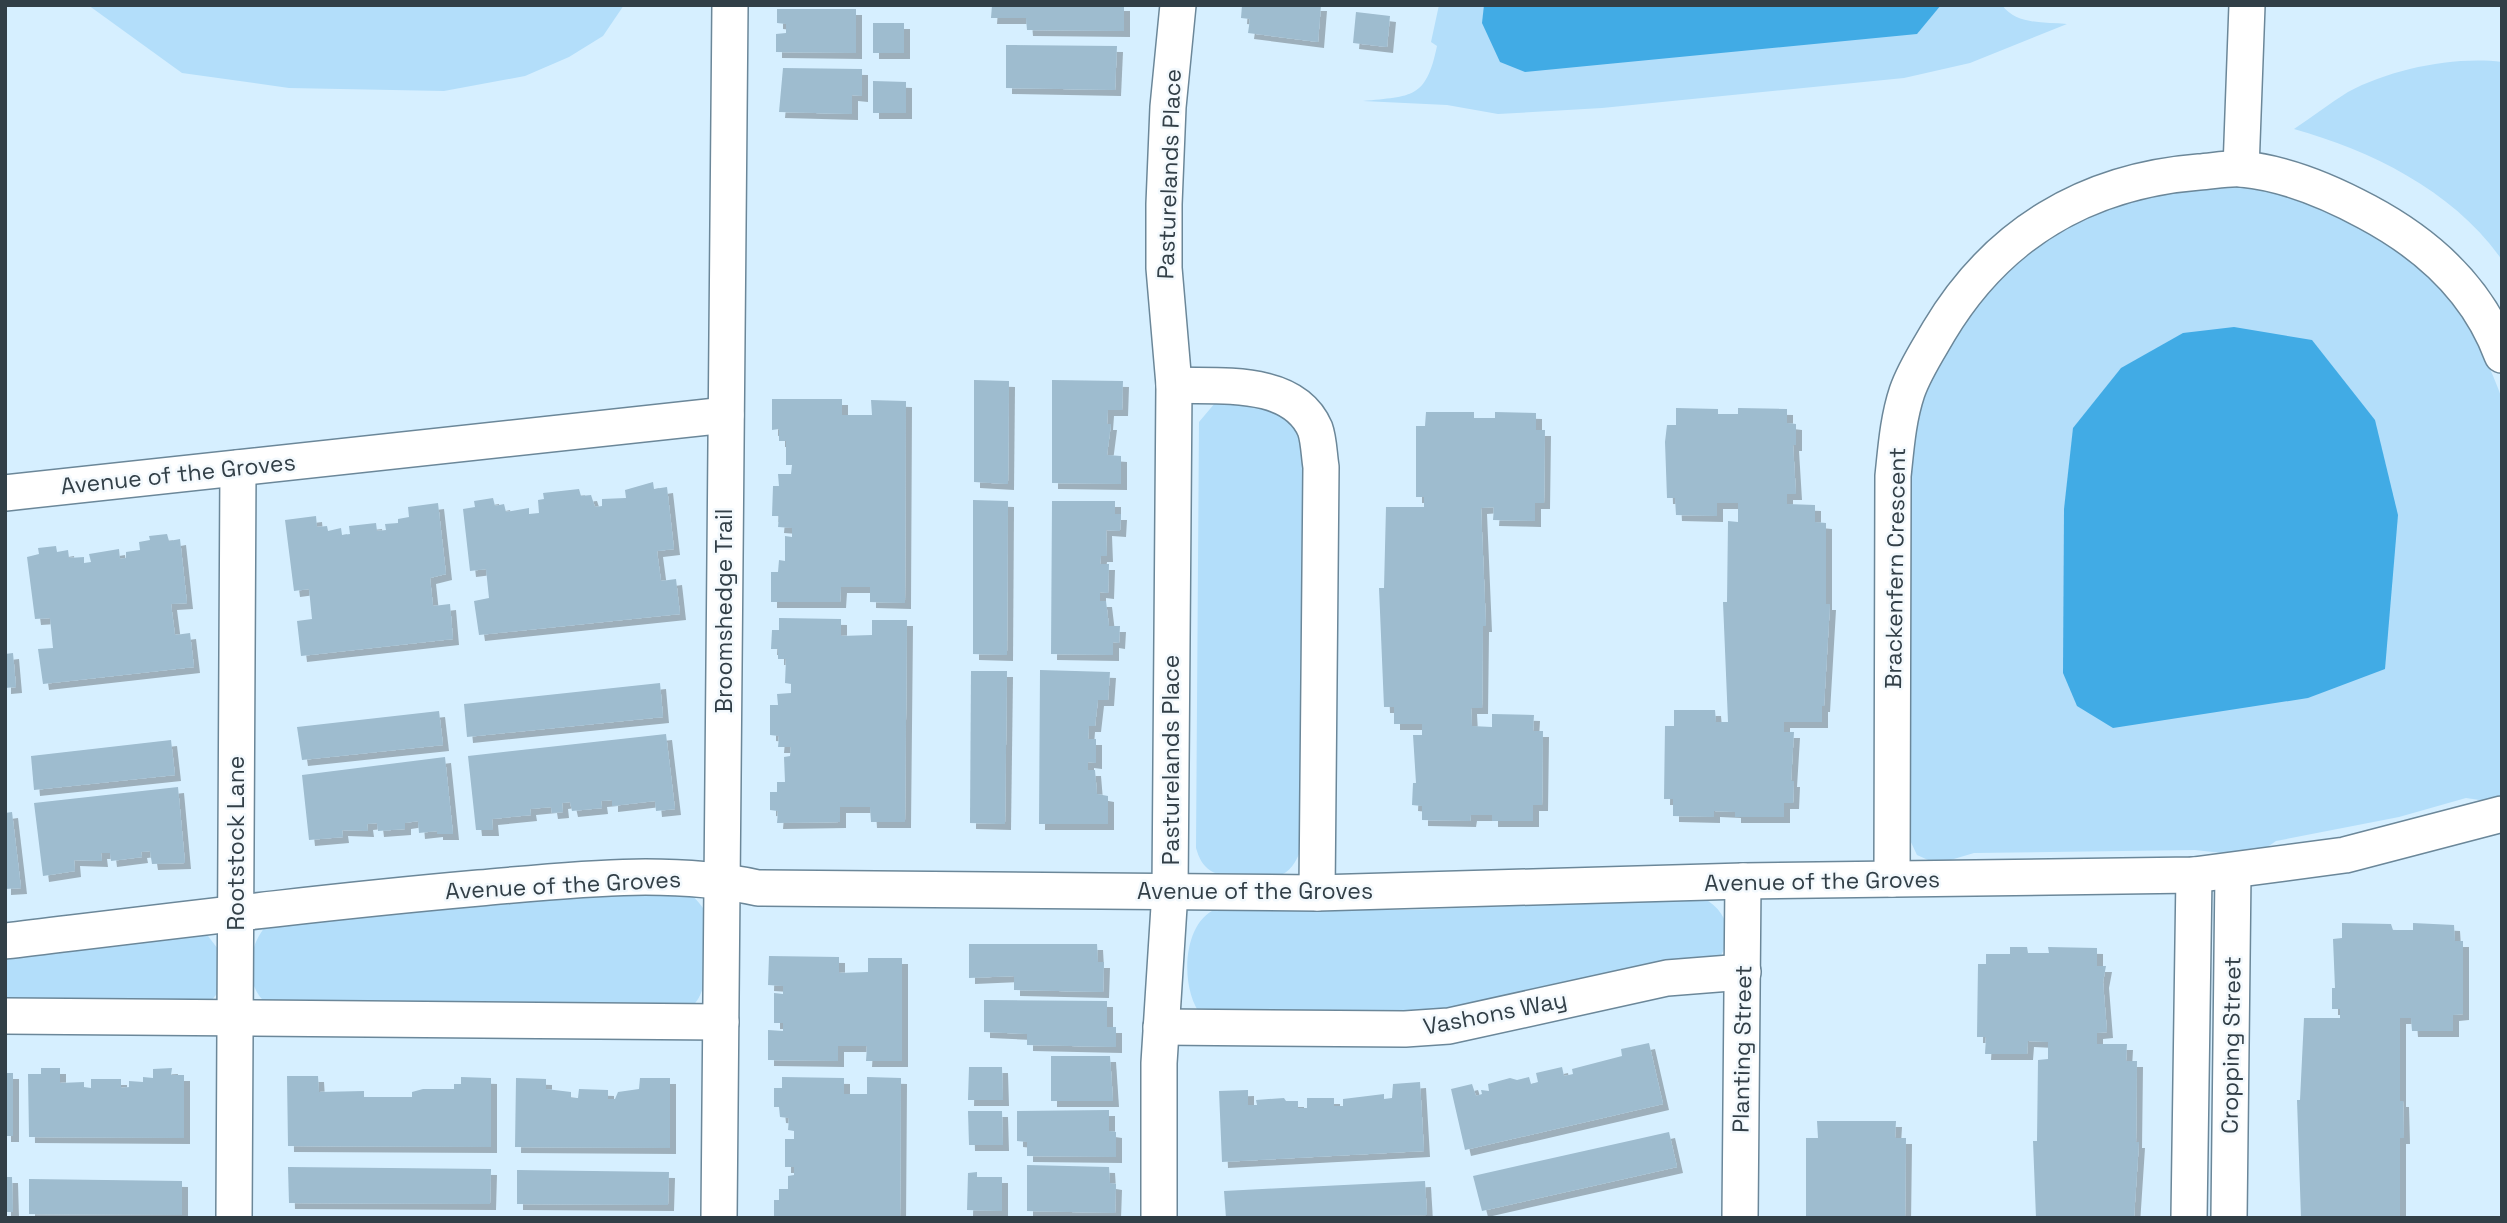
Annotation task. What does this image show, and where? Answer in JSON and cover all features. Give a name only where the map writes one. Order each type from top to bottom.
[{"type":"street","name":"Broomshedge Trail","points":[[719,1218],[730,5]]},
{"type":"street","name":"Pasturelands Place","points":[[1159,1218],[1161,1027],[1170,891],[1174,385],[1164,268],[1164,204],[1168,107],[1178,5]]},
{"type":"street","points":[[2241,169],[2247,5]]},
{"type":"street","name":"Brackenfern Crescent","points":[[1892,879],[1893,476],[1899,424],[1908,390],[1956,303],[1989,262],[2029,230],[2074,204],[2114,188],[2171,174],[2241,169],[2299,183],[2348,202],[2387,223],[2430,252],[2467,291],[2495,337],[2502,355]]},
{"type":"street","points":[[1174,385],[1275,393],[1298,405],[1315,429],[1321,467],[1317,893]]},
{"type":"street","name":"Avenue of the Groves","points":[[5,493],[726,415]]},
{"type":"street","name":"Rootstock Lane","points":[[234,1218],[238,468]]},
{"type":"street","name":"Avenue of the Groves","points":[[5,941],[390,896],[667,876],[722,880],[758,888],[1317,893],[1743,881],[2091,879],[2194,875],[2233,872],[2344,855],[2502,814]]},
{"type":"street","name":"Cropping Street","points":[[2229,1218],[2233,872]]},
{"type":"street","name":"Cropping Street","points":[[2189,1218],[2194,875]]},
{"type":"street","name":"Planting Street","points":[[1740,1218],[1743,881]]},
{"type":"street","name":"Vashons Way","points":[[1161,1027],[1405,1029],[1450,1026],[1667,978],[1743,972]]},
{"type":"street","points":[[5,1016],[720,1022]]},
{"type":"shaded area","points":[[88,5],[624,5],[603,36],[569,57],[525,76],[444,91],[289,88],[182,73]]},
{"type":"shaded area","points":[[1439,5],[2002,5],[2023,19],[2067,24],[1970,63],[1904,78],[1602,108],[1498,114],[1447,105],[1363,101],[1394,98],[1414,92],[1422,85],[1433,63],[1437,46],[1431,42]]},
{"type":"shaded area","points":[[2502,62],[2502,260],[2482,235],[2436,194],[2353,149],[2294,129],[2348,92],[2383,77],[2444,63]]},
{"type":"shaded area","points":[[2233,186],[2281,195],[2325,209],[2365,228],[2400,252],[2432,281],[2460,315],[2483,354],[2502,399],[2502,798],[2493,802],[2466,798],[2399,817],[2276,841],[2259,853],[2240,855],[2195,850],[1974,853],[1937,864],[1917,855],[1909,838],[1909,480],[1919,413],[1932,378],[1975,302],[2015,262],[2052,235],[2095,213],[2152,195]]},
{"type":"shaded area","points":[[1229,400],[1281,407],[1306,444],[1302,845],[1289,870],[1281,875],[1266,877],[1234,876],[1211,871],[1203,864],[1196,848],[1199,422],[1215,403]]},
{"type":"shaded area","points":[[658,887],[692,895],[706,915],[708,964],[702,989],[693,1005],[268,1005],[259,996],[251,974],[257,939],[272,920]]},
{"type":"shaded area","points":[[1703,898],[1718,909],[1726,923],[1727,939],[1720,957],[1481,1012],[1202,1016],[1190,991],[1190,942],[1204,917],[1216,909],[1409,910]]},
{"type":"shaded area","points":[[197,931],[208,936],[221,953],[220,990],[211,1001],[5,1006],[5,950]]},
{"type":"water","points":[[1484,5],[1941,5],[1917,34],[1525,72],[1500,62],[1482,23]]},
{"type":"water","points":[[2234,327],[2312,340],[2375,420],[2398,515],[2385,669],[2308,698],[2113,728],[2077,706],[2063,673],[2064,509],[2073,428],[2121,368],[2183,333]]},
{"type":"building","points":[[992,5],[1124,5],[1124,31],[1027,30],[1026,18],[991,18]]},
{"type":"building","points":[[1242,5],[1321,5],[1318,42],[1248,33],[1250,19],[1241,18]]},
{"type":"building","points":[[777,9],[856,9],[856,53],[776,52],[776,34],[786,33],[786,24],[777,23]]},
{"type":"building","points":[[1356,12],[1390,16],[1387,47],[1353,43]]},
{"type":"building","points":[[873,23],[904,23],[904,53],[873,53]]},
{"type":"building","points":[[1006,45],[1117,46],[1115,90],[1006,88]]},
{"type":"building","points":[[783,68],[862,69],[862,96],[852,95],[852,114],[779,112]]},
{"type":"building","points":[[873,81],[906,82],[906,113],[873,113]]},
{"type":"building","points":[[974,380],[1009,381],[1008,484],[974,482]]},
{"type":"building","points":[[1052,380],[1123,381],[1122,410],[1108,410],[1107,424],[1111,424],[1107,455],[1121,456],[1121,484],[1052,483]]},
{"type":"building","points":[[772,399],[842,399],[842,415],[872,415],[871,400],[906,401],[905,603],[870,602],[870,587],[841,587],[840,602],[771,602],[771,572],[778,572],[779,560],[785,561],[785,536],[792,537],[792,528],[778,527],[779,516],[772,516],[773,486],[779,486],[778,474],[791,474],[792,465],[786,465],[786,441],[779,441],[779,429],[772,430]]},
{"type":"building","points":[[1676,408],[1718,409],[1718,414],[1738,414],[1738,408],[1787,409],[1787,423],[1796,424],[1796,445],[1793,445],[1796,494],[1787,494],[1787,504],[1815,505],[1815,522],[1826,523],[1826,604],[1830,604],[1822,722],[1784,722],[1784,732],[1794,732],[1791,781],[1794,781],[1793,803],[1784,803],[1784,817],[1735,817],[1735,812],[1714,811],[1714,817],[1673,816],[1673,799],[1664,799],[1665,726],[1674,726],[1674,710],[1715,710],[1716,722],[1728,722],[1723,602],[1727,602],[1728,521],[1738,522],[1738,503],[1717,503],[1717,516],[1676,515],[1675,498],[1667,498],[1665,442],[1667,425],[1676,425]]},
{"type":"building","points":[[1426,412],[1474,412],[1474,418],[1495,418],[1495,412],[1536,413],[1536,430],[1545,430],[1544,503],[1535,503],[1535,521],[1493,520],[1494,507],[1481,508],[1486,626],[1483,626],[1482,708],[1471,708],[1472,726],[1492,727],[1492,714],[1534,715],[1533,731],[1543,731],[1542,805],[1533,805],[1533,821],[1492,821],[1492,815],[1471,815],[1470,821],[1422,820],[1422,806],[1412,805],[1413,783],[1416,783],[1413,735],[1422,735],[1422,724],[1394,724],[1394,707],[1384,707],[1379,588],[1384,588],[1386,507],[1424,507],[1424,497],[1416,497],[1416,426],[1425,426]]},
{"type":"building","points":[[653,482],[654,489],[667,487],[674,549],[657,551],[661,581],[676,579],[680,614],[479,635],[474,601],[489,598],[486,569],[470,571],[463,509],[475,507],[474,501],[493,498],[495,506],[504,504],[506,512],[529,508],[529,514],[539,513],[538,500],[544,499],[543,493],[579,489],[581,496],[591,495],[595,507],[602,506],[602,499],[626,498],[625,490]]},
{"type":"building","points":[[973,500],[1008,501],[1007,655],[973,654]]},
{"type":"building","points":[[1052,501],[1115,501],[1115,514],[1121,514],[1120,531],[1106,530],[1107,556],[1101,556],[1100,564],[1109,564],[1108,593],[1100,592],[1100,601],[1106,601],[1109,626],[1120,626],[1119,643],[1113,642],[1113,655],[1051,654]]},
{"type":"building","points":[[438,503],[446,574],[430,578],[433,606],[450,604],[453,639],[301,656],[297,621],[312,619],[309,589],[294,591],[285,520],[316,516],[317,527],[327,526],[328,531],[341,528],[342,535],[350,534],[349,526],[376,523],[377,531],[386,530],[385,524],[398,523],[398,519],[409,517],[408,507]]},
{"type":"building","points":[[167,534],[169,541],[180,539],[187,603],[171,604],[175,635],[190,633],[194,667],[43,684],[38,649],[53,648],[50,618],[35,619],[27,557],[39,554],[38,548],[56,546],[57,552],[68,550],[69,558],[84,557],[84,563],[91,562],[89,554],[119,549],[120,559],[126,558],[126,552],[140,550],[139,542],[150,540],[149,536]]},
{"type":"building","points":[[779,618],[841,619],[841,636],[872,635],[872,620],[907,620],[905,822],[871,822],[870,807],[840,807],[840,822],[777,823],[778,811],[770,810],[770,792],[777,792],[777,782],[785,782],[784,757],[790,756],[791,747],[778,747],[779,736],[770,735],[770,705],[778,705],[777,694],[791,693],[791,684],[785,683],[786,659],[778,659],[778,649],[771,649],[772,630],[779,630]]},
{"type":"building","points":[[13,653],[16,687],[5,688],[5,654]]},
{"type":"building","points":[[1040,670],[1110,672],[1108,700],[1098,700],[1095,726],[1089,726],[1088,739],[1096,739],[1096,763],[1088,762],[1088,770],[1095,770],[1097,794],[1108,796],[1108,824],[1039,824]]},
{"type":"building","points":[[971,671],[1007,671],[1005,824],[970,823]]},
{"type":"building","points":[[660,683],[663,717],[467,737],[464,704]]},
{"type":"building","points":[[439,711],[443,745],[302,760],[297,727]]},
{"type":"building","points":[[666,734],[675,809],[656,811],[655,801],[612,806],[612,800],[601,801],[602,808],[572,811],[570,802],[562,803],[563,812],[552,813],[551,807],[530,809],[531,815],[492,819],[493,830],[476,830],[468,756]]},
{"type":"building","points":[[171,740],[175,775],[34,790],[31,756]]},
{"type":"building","points":[[445,757],[453,834],[437,834],[437,831],[419,833],[418,821],[405,823],[405,829],[378,831],[377,823],[367,824],[368,831],[342,830],[343,837],[309,840],[302,775]]},
{"type":"building","points":[[178,787],[185,863],[152,864],[150,851],[141,852],[142,857],[111,861],[110,853],[101,853],[102,861],[74,860],[75,871],[43,876],[34,803]]},
{"type":"building","points":[[12,812],[21,888],[5,889],[5,813]]},
{"type":"building","points":[[2342,923],[2391,924],[2393,930],[2413,930],[2413,923],[2454,925],[2455,941],[2463,941],[2463,1014],[2453,1015],[2453,1031],[2412,1031],[2411,1018],[2400,1018],[2400,1101],[2403,1101],[2404,1138],[2400,1138],[2400,1218],[2301,1218],[2297,1100],[2300,1100],[2304,1018],[2340,1018],[2340,1009],[2332,1009],[2332,988],[2335,988],[2333,939],[2342,938]]},
{"type":"building","points":[[969,944],[1097,944],[1098,962],[1104,962],[1103,992],[1014,990],[1014,976],[969,978]]},
{"type":"building","points":[[2010,947],[2027,947],[2028,953],[2049,953],[2048,947],[2097,948],[2097,966],[2106,966],[2103,982],[2107,1032],[2097,1033],[2097,1044],[2127,1044],[2126,1061],[2137,1061],[2136,1142],[2139,1142],[2134,1218],[2036,1218],[2033,1141],[2037,1141],[2038,1060],[2048,1059],[2048,1042],[2028,1041],[2027,1054],[1985,1054],[1986,1037],[1977,1037],[1978,964],[1986,964],[1986,954],[2010,954]]},
{"type":"building","points":[[769,956],[839,957],[839,973],[868,972],[868,958],[902,958],[902,1061],[866,1061],[867,1046],[838,1046],[838,1061],[768,1060],[768,1030],[783,1031],[783,1023],[774,1023],[774,993],[783,994],[783,986],[768,985]]},
{"type":"building","points":[[984,1000],[1107,1001],[1107,1027],[1116,1027],[1116,1047],[1027,1045],[1027,1034],[984,1032]]},
{"type":"building","points":[[1649,1043],[1663,1104],[1465,1150],[1451,1089],[1472,1084],[1476,1096],[1482,1094],[1481,1090],[1489,1091],[1488,1084],[1510,1078],[1517,1080],[1529,1077],[1531,1084],[1538,1082],[1536,1073],[1562,1067],[1564,1076],[1573,1074],[1572,1069],[1622,1056],[1621,1049]]},
{"type":"building","points":[[1051,1056],[1110,1056],[1113,1101],[1051,1101]]},
{"type":"building","points":[[969,1067],[1002,1067],[1003,1100],[968,1100]]},
{"type":"building","points":[[41,1068],[60,1068],[60,1083],[84,1082],[84,1087],[91,1088],[91,1079],[121,1079],[121,1088],[129,1087],[129,1081],[143,1082],[143,1077],[153,1078],[153,1069],[172,1068],[171,1075],[184,1075],[184,1138],[29,1137],[28,1074],[41,1074]]},
{"type":"building","points":[[5,1073],[13,1073],[13,1136],[5,1136]]},
{"type":"building","points":[[287,1076],[318,1076],[319,1092],[364,1091],[364,1097],[412,1097],[412,1092],[423,1089],[454,1089],[454,1084],[461,1084],[461,1077],[491,1078],[491,1147],[288,1146]]},
{"type":"building","points":[[782,1077],[844,1078],[844,1094],[867,1094],[867,1077],[901,1078],[900,1218],[774,1218],[774,1200],[779,1200],[779,1189],[788,1189],[788,1176],[794,1175],[794,1167],[785,1167],[785,1139],[794,1139],[794,1131],[788,1130],[789,1118],[780,1117],[779,1107],[774,1107],[774,1088],[782,1088]]},
{"type":"building","points":[[516,1078],[546,1079],[546,1089],[571,1092],[571,1098],[578,1098],[579,1089],[608,1090],[608,1099],[615,1099],[618,1092],[639,1089],[640,1078],[670,1078],[670,1148],[515,1147]]},
{"type":"building","points":[[1420,1082],[1424,1151],[1222,1162],[1219,1091],[1248,1090],[1248,1105],[1257,1105],[1256,1100],[1284,1098],[1286,1101],[1298,1101],[1298,1108],[1307,1108],[1307,1098],[1334,1098],[1334,1106],[1343,1106],[1343,1099],[1384,1094],[1384,1099],[1392,1098],[1393,1084]]},
{"type":"building","points":[[1109,1110],[1109,1131],[1116,1132],[1116,1157],[1027,1156],[1027,1142],[1017,1141],[1017,1111]]},
{"type":"building","points":[[968,1111],[1002,1111],[1003,1145],[969,1145]]},
{"type":"building","points":[[1817,1121],[1896,1121],[1895,1138],[1906,1138],[1905,1218],[1806,1218],[1806,1138],[1818,1138]]},
{"type":"building","points":[[1669,1132],[1677,1167],[1482,1211],[1473,1176]]},
{"type":"building","points":[[1027,1165],[1109,1167],[1110,1183],[1116,1184],[1115,1213],[1027,1211]]},
{"type":"building","points":[[288,1167],[491,1169],[490,1204],[289,1203]]},
{"type":"building","points":[[517,1170],[669,1172],[668,1205],[517,1204]]},
{"type":"building","points":[[977,1172],[977,1177],[1002,1177],[1002,1211],[967,1210],[968,1173]]},
{"type":"building","points":[[5,1177],[12,1177],[13,1212],[5,1212]]},
{"type":"building","points":[[29,1179],[182,1181],[182,1215],[29,1214]]},
{"type":"building","points":[[1425,1181],[1427,1215],[1226,1218],[1224,1191]]}]
